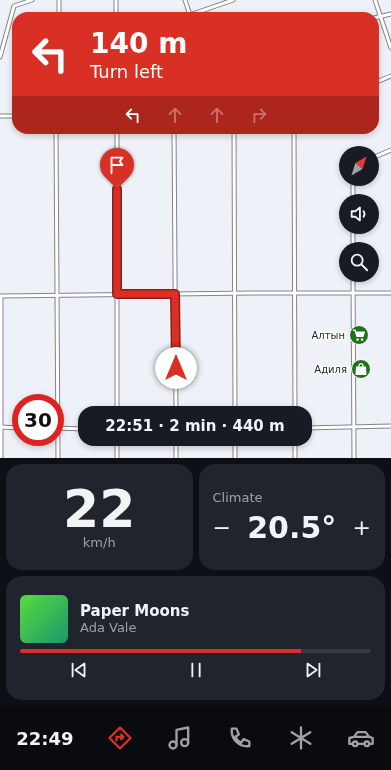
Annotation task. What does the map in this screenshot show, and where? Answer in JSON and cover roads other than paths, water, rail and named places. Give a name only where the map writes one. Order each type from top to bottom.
[{"type":"street","points":[[12,12],[14,6],[32,0]]},
{"type":"street","points":[[59,0],[59,12]]},
{"type":"street","points":[[116,0],[116,12]]},
{"type":"street","points":[[185,0],[189,12]]},
{"type":"street","points":[[199,12],[233,0]]},
{"type":"street","points":[[375,0],[379,12]]},
{"type":"street","points":[[0,57],[12,13]]},
{"type":"street","points":[[379,13],[391,48]]},
{"type":"street","points":[[380,16],[391,14]]},
{"type":"street","points":[[379,81],[391,76]]},
{"type":"street","points":[[0,116],[12,116]]},
{"type":"street","points":[[56,134],[57,394]]},
{"type":"street","points":[[117,134],[117,406]]},
{"type":"street","points":[[174,134],[176,406]]},
{"type":"street","points":[[234,134],[235,406]]},
{"type":"street","points":[[294,134],[295,406]]},
{"type":"street","points":[[379,155],[391,150]]},
{"type":"street","points":[[353,282],[354,458]]},
{"type":"street","points":[[1,458],[1,296],[391,293]]},
{"type":"street","points":[[312,428],[391,426]]},
{"type":"street","points":[[0,427],[12,428]]},
{"type":"street","points":[[64,428],[78,429]]},
{"type":"street","points":[[58,446],[58,458]]},
{"type":"street","points":[[117,446],[117,458]]},
{"type":"street","points":[[176,446],[176,458]]},
{"type":"street","points":[[235,446],[235,458]]},
{"type":"street","points":[[295,446],[295,458]]},
{"type":"place","name":"Алтын","points":[[359,335]]},
{"type":"place","name":"Адиля","points":[[361,369]]}]
